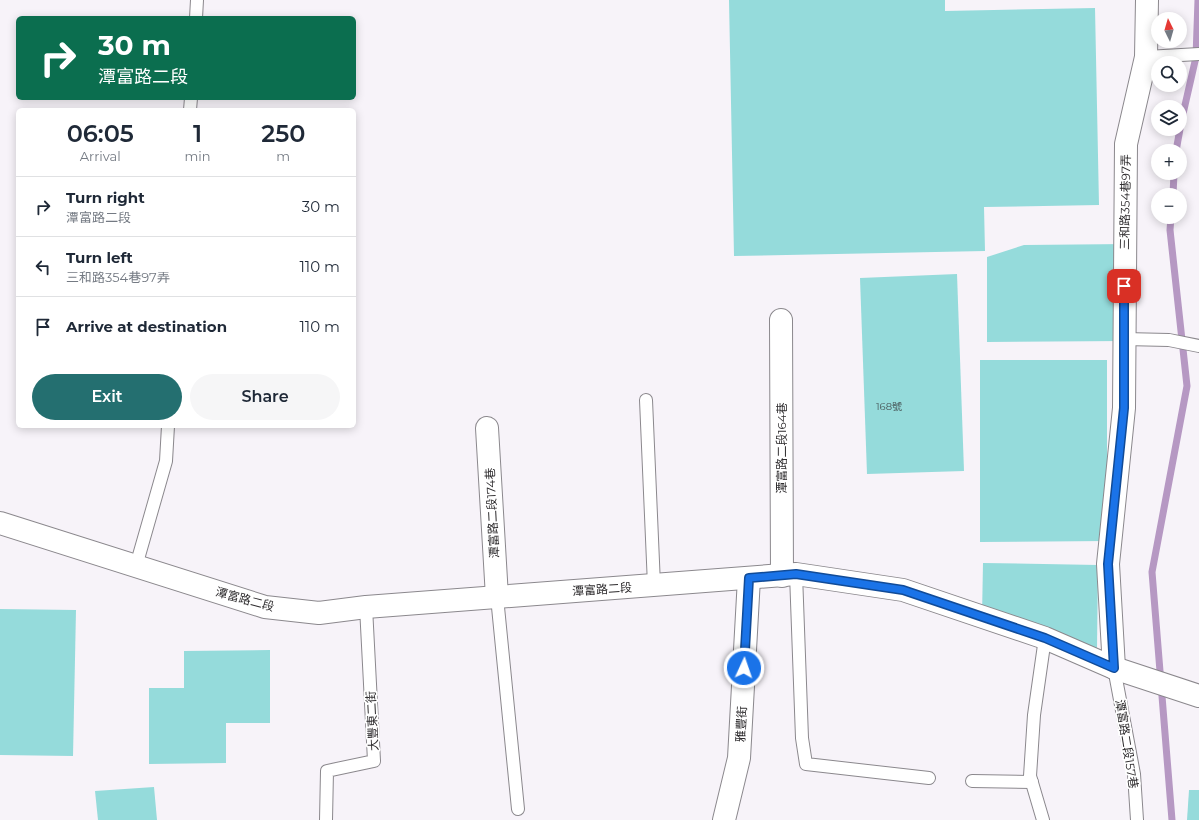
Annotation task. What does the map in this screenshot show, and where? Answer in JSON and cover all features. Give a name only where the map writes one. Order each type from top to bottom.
[{"type":"street","name":"三和路354巷97弄","points":[[1114,668],[1108,564],[1124,408],[1126,144],[1146,57],[1147,0]]},
{"type":"street","name":"潭富路二段164巷","points":[[781,320],[789,575]]},
{"type":"street","name":"潭富路二段174巷","points":[[487,428],[497,597]]},
{"type":"street","name":"潭富路二段","points":[[0,523],[265,607],[319,613],[366,607],[789,575],[903,590],[1045,638],[1114,668],[1199,696]]},
{"type":"street","name":"雅豐街","points":[[724,820],[739,758],[749,578]]},
{"type":"lane","points":[[196,16],[198,0]]},
{"type":"lane","points":[[1146,57],[1199,54]]},
{"type":"lane","points":[[1124,339],[1169,340],[1199,346]]},
{"type":"lane","points":[[646,400],[654,585]]},
{"type":"lane","points":[[136,566],[166,461],[168,428]]},
{"type":"lane","points":[[789,575],[802,738],[806,764],[929,778]]},
{"type":"lane","points":[[497,597],[518,809]]},
{"type":"lane","name":"大豐東二街","points":[[326,820],[327,771],[374,761],[366,607]]},
{"type":"lane","points":[[1043,820],[1030,776],[1034,715],[1045,638]]},
{"type":"lane","name":"潭富路二段157巷","points":[[1114,668],[1134,774],[1137,820]]},
{"type":"lane","points":[[972,782],[1032,782]]},
{"type":"building","points":[[729,0],[945,0],[945,11],[1095,8],[1099,205],[984,207],[985,251],[734,256]]},
{"type":"building","points":[[1128,244],[1124,341],[987,342],[987,257],[1024,245]]},
{"type":"building","points":[[957,274],[964,471],[867,474],[860,278]]},
{"type":"building","points":[[980,360],[1107,360],[1107,541],[980,542]]},
{"type":"building","points":[[983,563],[1098,565],[1097,648],[982,616]]},
{"type":"building","points":[[0,609],[76,610],[73,756],[0,755]]},
{"type":"building","points":[[270,650],[270,723],[226,723],[226,763],[149,764],[149,688],[184,688],[184,651]]},
{"type":"building","points":[[154,787],[157,820],[98,820],[95,791]]},
{"type":"building","points":[[1189,790],[1199,790],[1199,820],[1187,820]]},
{"type":"waterway","points":[[1186,100],[1196,57],[1198,0]]},
{"type":"waterway","points":[[1177,144],[1179,136]]},
{"type":"waterway","points":[[1173,188],[1174,180]]},
{"type":"waterway","points":[[1170,224],[1187,386],[1152,572],[1172,820]]},
{"type":"route","points":[[744,668],[749,578],[796,574],[903,590],[1045,638],[1114,668],[1108,564],[1124,408],[1124,286]]}]
